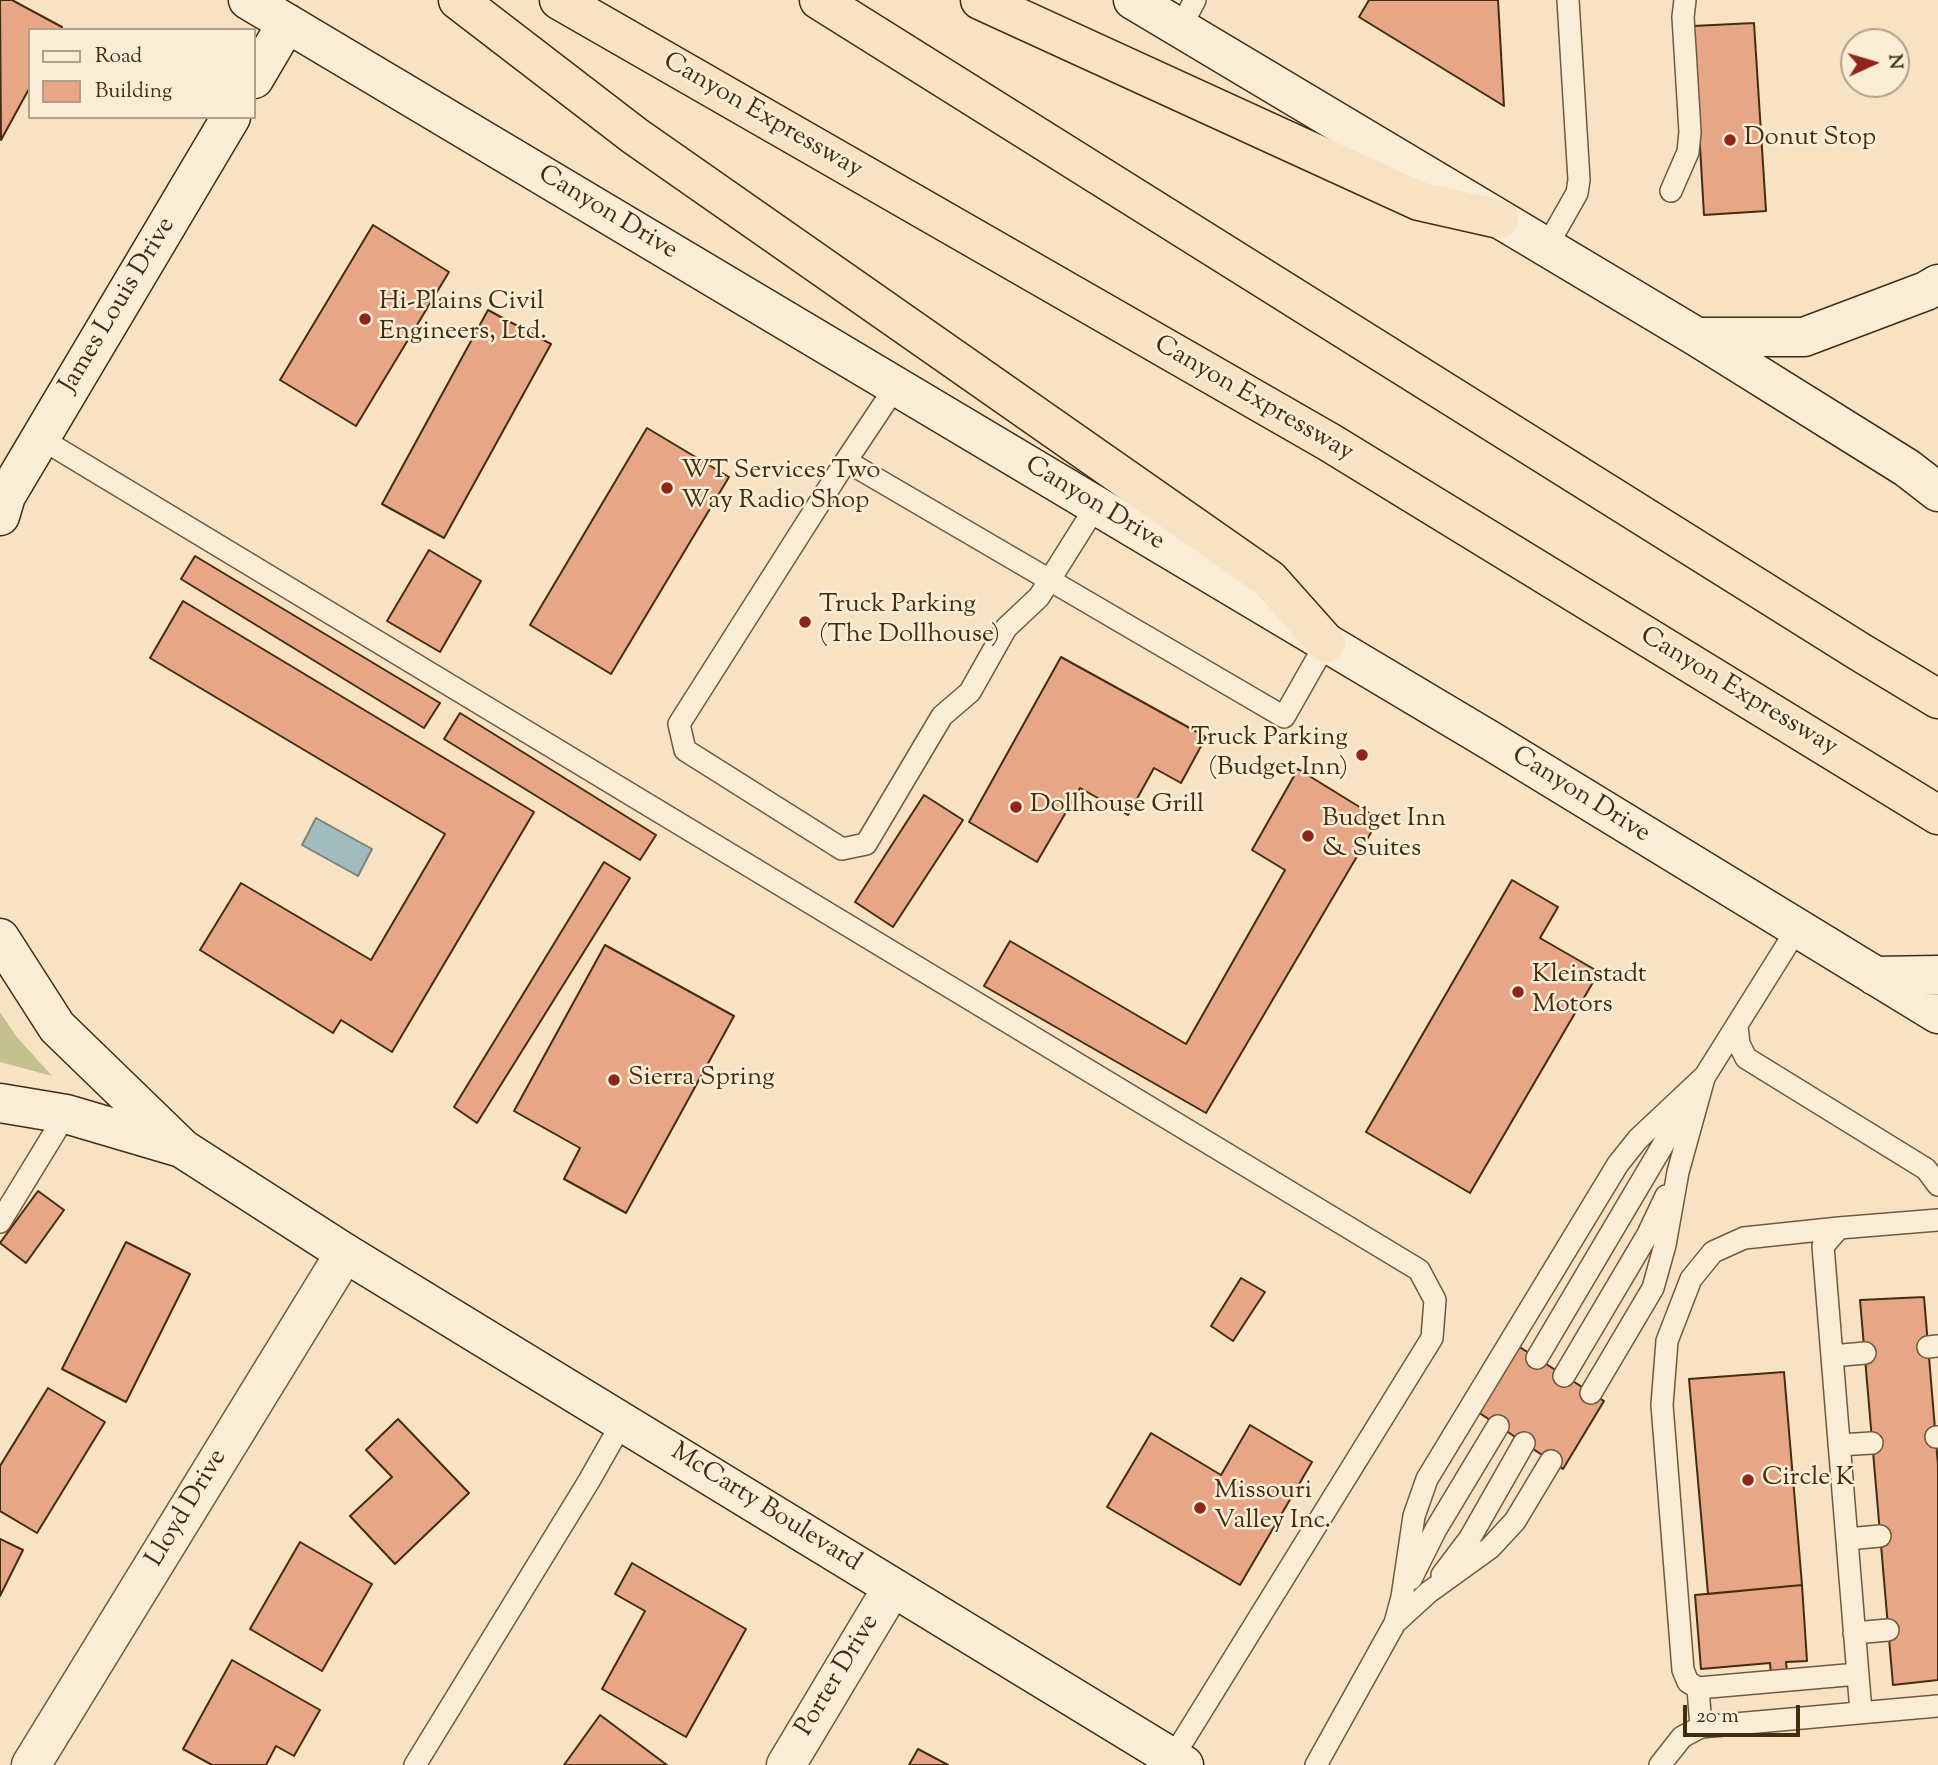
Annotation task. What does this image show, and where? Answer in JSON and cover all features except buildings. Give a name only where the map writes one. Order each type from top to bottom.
[{"type":"highway","points":[[458,0],[635,136],[1269,579],[1326,643]]},
{"type":"highway","name":"Canyon Expressway","points":[[559,0],[1329,442],[1938,816]]},
{"type":"highway","points":[[819,0],[1938,699]]},
{"type":"highway","points":[[980,0],[1419,201],[1499,219]]},
{"type":"main road","name":"Canyon Drive","points":[[248,0],[1502,748],[1938,1014]]},
{"type":"main road","points":[[1133,0],[1187,14],[1499,219],[1697,337],[1907,468],[1938,492]]},
{"type":"main road","points":[[256,76],[287,23]]},
{"type":"main road","name":"James Louis Drive","points":[[2,504],[230,119]]},
{"type":"main road","points":[[1697,337],[1804,337],[1938,284]]},
{"type":"main road","points":[[0,938],[57,1027],[183,1149]]},
{"type":"main road","points":[[1875,976],[1938,975]]},
{"type":"main road","points":[[0,1103],[66,1114],[183,1149]]},
{"type":"main road","name":"McCarty Boulevard","points":[[183,1149],[345,1253],[623,1421],[1174,1763]]},
{"type":"main road","name":"Lloyd Drive","points":[[32,1765],[345,1253]]},
{"type":"main road","name":"Porter Drive","points":[[786,1765],[892,1588]]},
{"type":"lane","points":[[1546,246],[1577,193],[1579,180],[1568,0]]},
{"type":"lane","points":[[1671,191],[1688,152],[1690,132],[1683,17],[1685,0]]},
{"type":"lane","points":[[896,386],[678,724],[685,750],[842,849],[866,844],[942,716],[970,692],[1006,628],[1039,597],[1096,506]]},
{"type":"lane","points":[[40,438],[1419,1270],[1434,1300],[1432,1338],[1174,1763]]},
{"type":"lane","points":[[846,461],[1283,717],[1326,643]]},
{"type":"lane","points":[[1537,1358],[1705,1076],[1797,929]]},
{"type":"lane","points":[[1737,1026],[1739,1044],[1746,1058],[1926,1169],[1938,1185]]},
{"type":"lane","points":[[1591,1393],[1653,1288],[1665,1245],[1678,1172],[1705,1076]]},
{"type":"lane","points":[[1316,1765],[1395,1623],[1402,1597],[1414,1516],[1427,1479],[1618,1164],[1638,1139],[1705,1076]]},
{"type":"lane","points":[[0,1222],[66,1114]]},
{"type":"lane","points":[[1564,1376],[1648,1234],[1678,1172]]},
{"type":"lane","points":[[1858,1674],[1699,1688],[1688,1682],[1684,1670],[1662,1405],[1667,1341],[1691,1279],[1713,1252],[1744,1238],[1938,1220]]},
{"type":"lane","points":[[1839,1228],[1823,1246],[1861,1712]]},
{"type":"lane","points":[[1832,1356],[1865,1353]]},
{"type":"lane","points":[[415,1765],[623,1421]]},
{"type":"lane","points":[[1402,1597],[1436,1529],[1498,1426]]},
{"type":"lane","points":[[1429,1592],[1469,1538],[1524,1443]]},
{"type":"lane","points":[[1839,1445],[1872,1443]]},
{"type":"lane","points":[[1395,1623],[1429,1592],[1490,1548],[1515,1521],[1551,1461]]},
{"type":"lane","points":[[1847,1539],[1880,1536]]},
{"type":"lane","points":[[1854,1633],[1888,1630]]},
{"type":"lane","points":[[1699,1688],[1701,1727]]},
{"type":"lane","points":[[1661,1765],[1682,1737],[1701,1727],[1938,1706]]},
{"type":"shaded area","points":[[0,1012],[16,1036],[52,1076],[0,1062]]},
{"type":"water","points":[[316,818],[372,849],[358,876],[302,845]]},
{"type":"place","name":"Donut Stop","points":[[1730,140]]},
{"type":"place","name":"Hi-Plains Civil Engineers, Ltd.","points":[[365,319]]},
{"type":"place","name":"WT Services Two Way Radio Shop","points":[[667,488]]},
{"type":"place","name":"Truck Parking (The Dollhouse)","points":[[805,622]]},
{"type":"place","name":"Truck Parking (Budget Inn)","points":[[1362,755]]},
{"type":"place","name":"Dollhouse Grill","points":[[1016,807]]},
{"type":"place","name":"Budget Inn & Suites","points":[[1308,836]]},
{"type":"place","name":"Kleinstadt Motors","points":[[1518,992]]},
{"type":"place","name":"Sierra Spring","points":[[614,1080]]},
{"type":"place","name":"Circle K","points":[[1748,1480]]},
{"type":"place","name":"Missouri Valley Inc.","points":[[1200,1508]]}]
